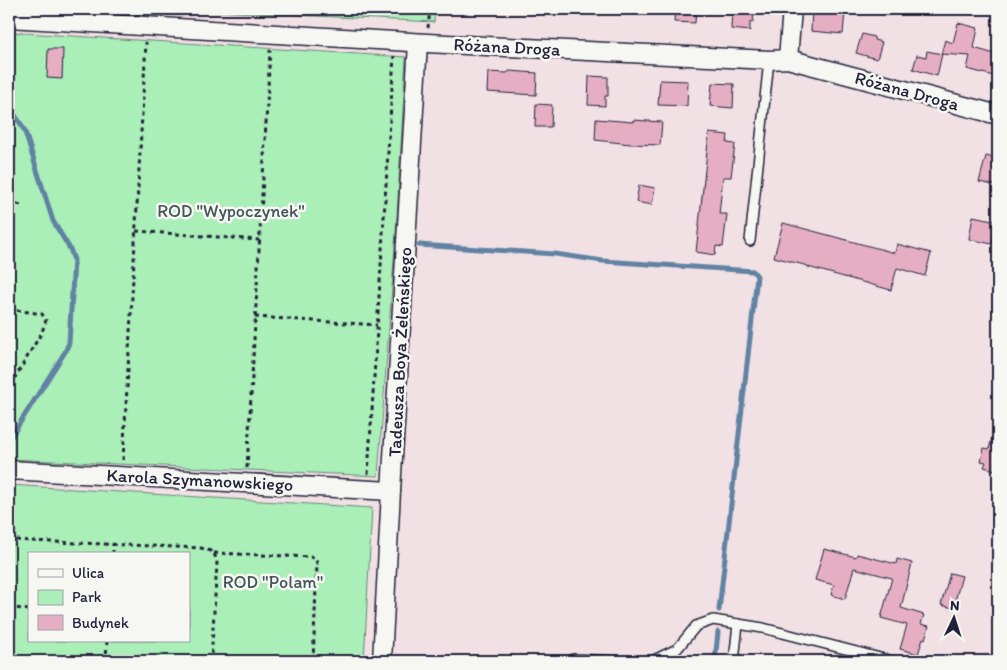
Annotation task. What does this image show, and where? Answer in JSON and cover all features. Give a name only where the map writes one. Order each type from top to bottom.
[{"type":"street","points":[[788,59],[792,9]]},
{"type":"street","name":"Różana Droga","points":[[9,18],[418,43],[769,60],[788,59],[998,115]]},
{"type":"street","name":"Tadeusza Boya Żeleńskiego","points":[[382,661],[418,43]]},
{"type":"street","name":"Karola Szymanowskiego","points":[[9,470],[391,491]]},
{"type":"lane","points":[[750,241],[769,60]]},
{"type":"lane","points":[[652,661],[677,649],[696,626],[713,620],[763,628],[892,661]]},
{"type":"lane","points":[[734,661],[738,624]]},
{"type":"lane","points":[[573,659],[613,661]]},
{"type":"path","points":[[428,21],[430,9]]},
{"type":"path","points":[[123,464],[146,41]]},
{"type":"path","points":[[247,470],[270,48]]},
{"type":"path","points":[[368,475],[394,56]]},
{"type":"path","points":[[9,203],[24,206]]},
{"type":"path","points":[[136,231],[259,240]]},
{"type":"path","points":[[9,309],[42,314],[46,320],[42,332],[9,388]]},
{"type":"path","points":[[255,317],[377,325]]},
{"type":"path","points":[[9,536],[16,540],[201,548],[211,551],[216,556],[217,563],[211,661]]},
{"type":"path","points":[[113,544],[113,552]]},
{"type":"path","points":[[213,553],[312,557],[316,559],[318,564],[313,661]]},
{"type":"path","points":[[9,607],[28,610]]},
{"type":"path","points":[[106,661],[107,642]]},
{"type":"green space","points":[[9,9],[164,9],[159,18]]},
{"type":"green space","points":[[176,9],[435,9],[434,22]]},
{"type":"green space","name":"ROD \"Wypoczynek\"","points":[[9,32],[406,57],[396,233],[378,476],[9,459]]},
{"type":"green space","name":"ROD \"Polam\"","points":[[9,485],[372,508],[364,661],[9,661]]},
{"type":"building","points":[[675,9],[696,9],[695,23],[674,22]]},
{"type":"building","points":[[732,9],[754,9],[753,23],[750,22],[750,31],[731,29]]},
{"type":"building","points":[[812,9],[845,11],[843,34],[811,31]]},
{"type":"building","points":[[958,23],[978,28],[974,48],[998,55],[998,77],[967,69],[970,56],[941,54],[945,40],[953,43]]},
{"type":"building","points":[[862,34],[874,37],[874,40],[882,42],[877,59],[856,53]]},
{"type":"building","points":[[48,49],[63,49],[62,79],[47,78]]},
{"type":"building","points":[[927,51],[942,54],[937,76],[913,69],[917,55],[926,57]]},
{"type":"building","points":[[509,71],[537,73],[536,95],[487,92],[488,72],[507,73]]},
{"type":"building","points":[[589,76],[608,77],[608,96],[605,96],[605,106],[588,105]]},
{"type":"building","points":[[660,80],[688,81],[687,106],[658,105]]},
{"type":"building","points":[[712,83],[734,84],[733,108],[710,106]]},
{"type":"building","points":[[536,104],[552,105],[551,127],[535,127]]},
{"type":"building","points":[[596,119],[662,122],[660,145],[595,140]]},
{"type":"building","points":[[709,133],[728,135],[727,143],[735,144],[731,177],[723,177],[719,214],[727,214],[723,247],[716,246],[715,255],[696,252]]},
{"type":"building","points":[[986,156],[998,159],[998,186],[979,182]]},
{"type":"building","points":[[639,185],[655,188],[652,205],[636,202]]},
{"type":"building","points":[[973,216],[997,221],[992,244],[969,239]]},
{"type":"building","points":[[783,223],[895,253],[897,244],[931,253],[925,276],[897,268],[891,290],[774,257]]},
{"type":"building","points":[[994,430],[998,430],[998,471],[984,467],[986,462],[981,461],[984,448],[989,449]]},
{"type":"building","points":[[824,549],[856,557],[857,554],[896,564],[897,559],[912,563],[901,608],[924,615],[921,624],[929,626],[918,654],[900,649],[907,625],[881,618],[892,578],[854,568],[845,599],[831,595],[834,585],[815,580]]},
{"type":"building","points":[[950,573],[962,576],[953,608],[941,605]]},
{"type":"waterway","points":[[9,107],[25,132],[53,221],[70,249],[74,260],[69,343],[9,440]]},
{"type":"waterway","points":[[419,245],[555,254],[603,261],[753,271],[757,276],[719,610]]},
{"type":"waterway","points":[[715,661],[718,632]]}]
